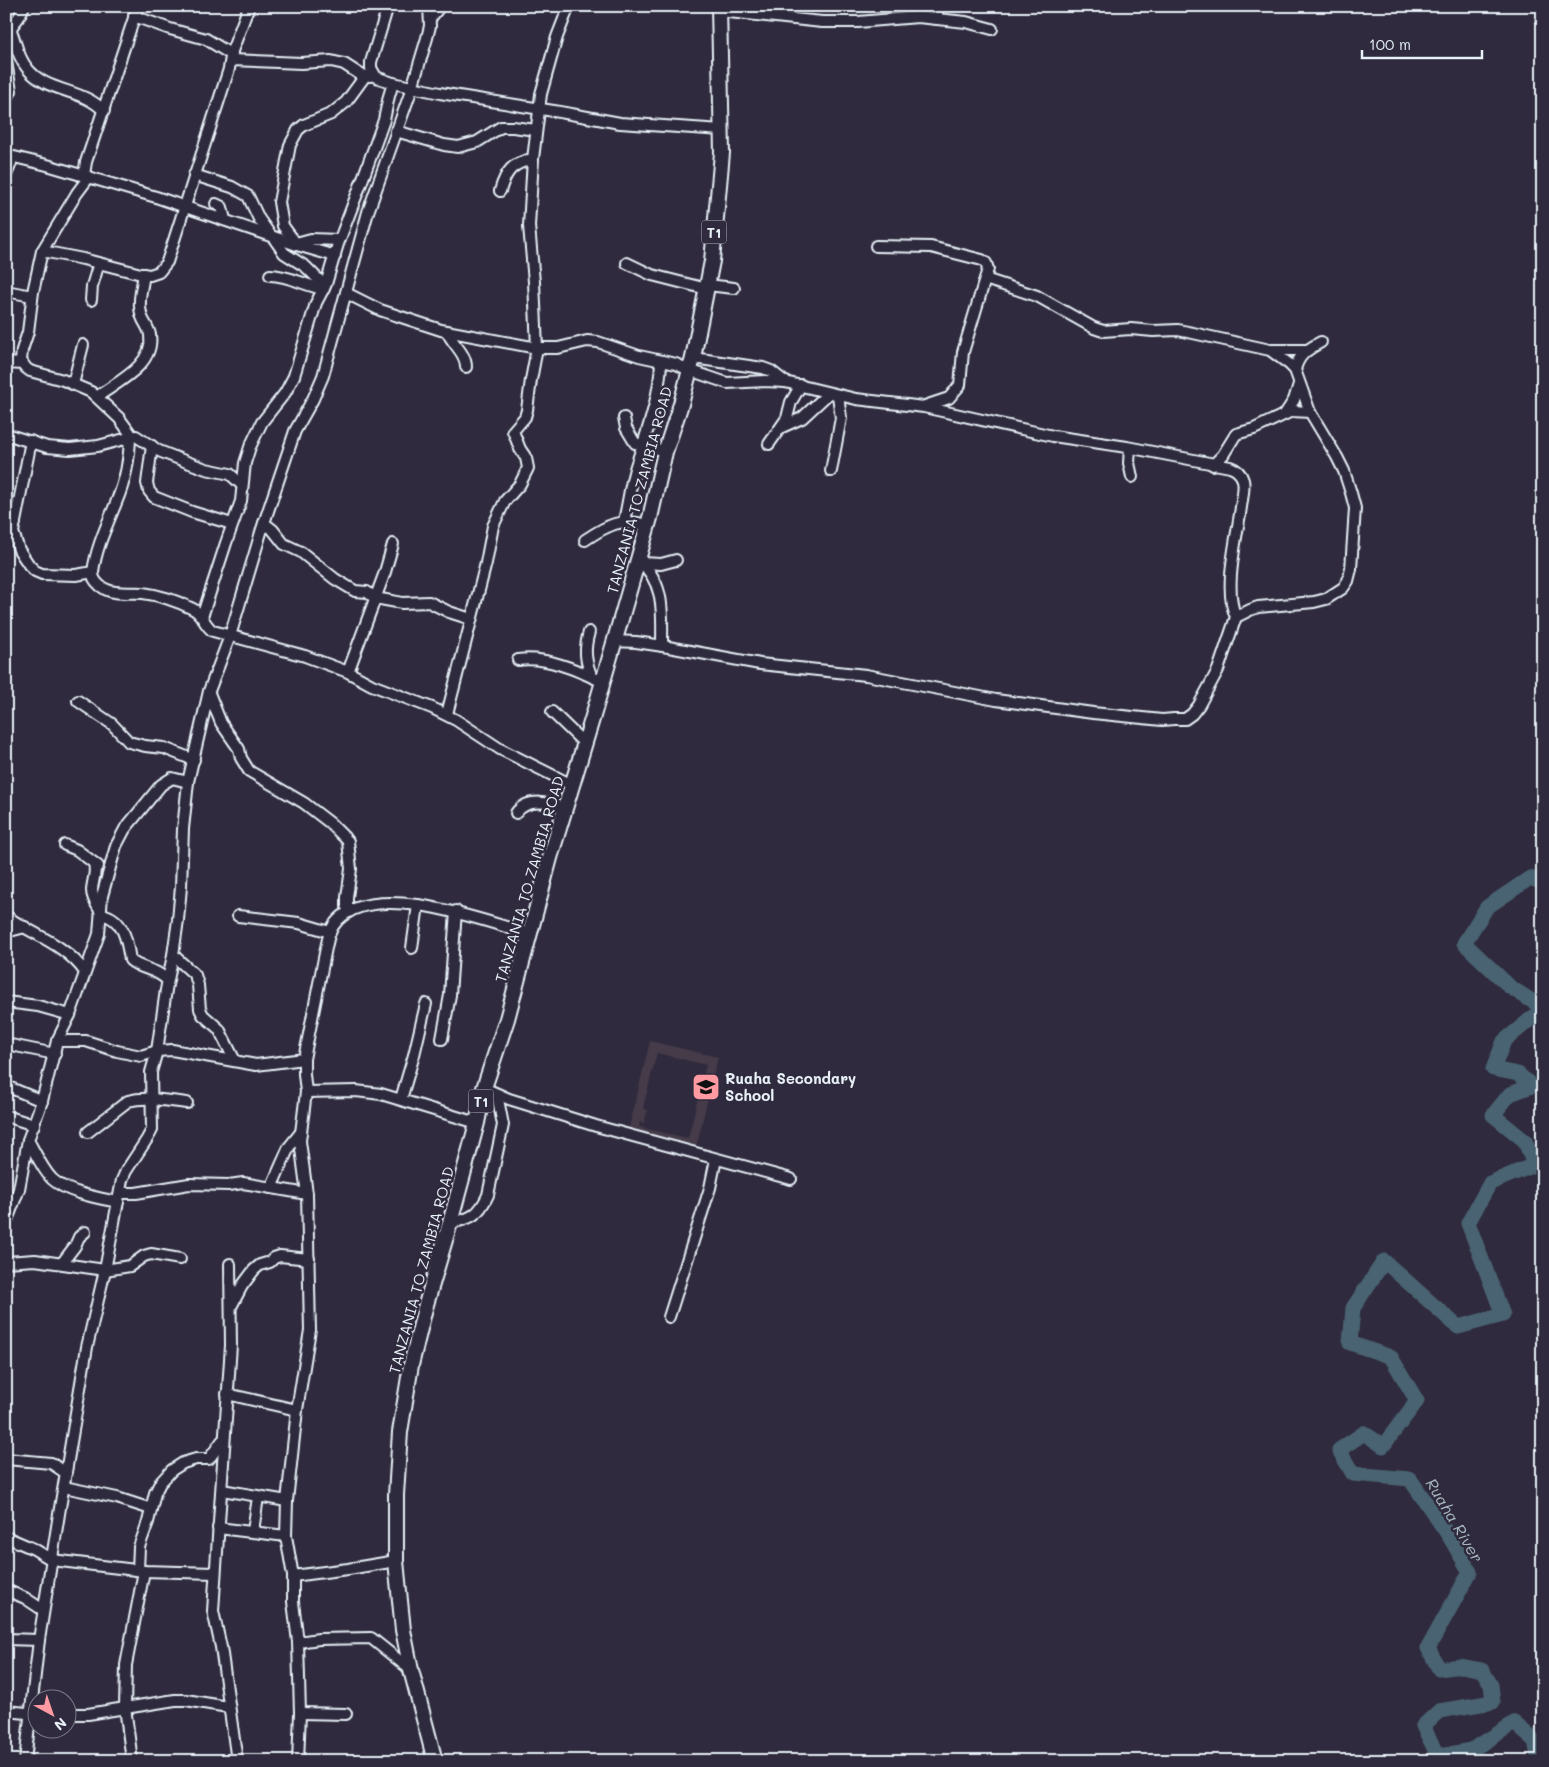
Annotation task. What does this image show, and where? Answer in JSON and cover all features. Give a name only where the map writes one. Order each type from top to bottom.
[{"type":"highway","name":"TANZANIA TO ZAMBIA ROAD","points":[[434,1761],[404,1630],[396,1561],[396,1474],[401,1423],[411,1365],[425,1308],[477,1123],[490,1091],[530,934],[585,744],[598,679],[614,641],[641,561],[665,451],[681,404],[691,364],[707,287],[717,207],[722,130],[719,9]]},
{"type":"street","points":[[24,6],[20,17],[8,31],[20,58],[38,80],[88,99],[99,105],[104,111]]},
{"type":"street","points":[[42,251],[144,274],[155,274],[165,266],[249,6]]},
{"type":"street","points":[[296,244],[283,226],[279,202],[290,145],[298,130],[304,125],[331,114],[346,102],[369,75],[371,62],[388,6]]},
{"type":"street","points":[[36,1690],[39,1640],[87,1347],[126,1171],[152,1130],[151,1072],[157,1052],[167,980],[173,954],[181,887],[183,829],[188,782],[209,693],[230,636],[264,523],[295,431],[313,399],[323,376],[368,212],[412,88],[427,38],[430,19],[429,6]]},
{"type":"street","points":[[430,19],[440,6]]},
{"type":"street","points":[[447,714],[486,563],[495,518],[505,501],[520,484],[528,468],[526,458],[520,449],[513,431],[522,422],[527,410],[537,348],[529,226],[533,159],[543,80],[556,37],[569,6]]},
{"type":"street","points":[[937,19],[938,6]]},
{"type":"street","points":[[719,9],[822,22],[858,22],[904,18],[937,19],[966,22],[992,29]]},
{"type":"street","points":[[572,785],[500,750],[447,714],[372,685],[348,672],[305,656],[213,631],[193,609],[152,595],[119,593],[105,589],[96,582],[93,572],[100,544],[122,483],[130,438],[128,429],[119,418],[87,390],[30,370],[23,364],[21,356],[28,332],[32,296],[42,251],[86,176],[86,162],[136,11],[170,29],[206,39],[232,57],[301,63],[341,63],[358,74],[369,75],[412,88],[620,123],[722,130]]},
{"type":"street","points":[[6,62],[11,91],[6,100]]},
{"type":"street","points":[[202,617],[241,501],[242,485],[250,447],[262,422],[290,384],[316,304],[325,287],[339,240],[377,140],[393,83]]},
{"type":"street","points":[[396,131],[444,145],[458,147],[478,142],[502,127],[536,130]]},
{"type":"street","points":[[8,156],[86,176],[335,256]]},
{"type":"street","points":[[6,175],[11,164],[8,156]]},
{"type":"street","points":[[500,191],[503,181],[517,163],[533,159]]},
{"type":"street","points":[[194,175],[232,187],[248,196],[259,219],[284,253],[306,268],[325,287]]},
{"type":"street","points":[[216,204],[222,207],[225,220]]},
{"type":"street","points":[[296,244],[311,239],[339,240]]},
{"type":"street","points":[[876,246],[931,247],[982,260],[988,269],[963,352],[960,385],[949,398],[924,407]]},
{"type":"street","points":[[627,263],[652,275],[707,287],[734,288]]},
{"type":"street","points":[[91,300],[92,286],[99,264]]},
{"type":"street","points":[[96,397],[140,364],[149,350],[149,333],[140,308],[144,274]]},
{"type":"street","points":[[270,275],[281,276],[302,284],[325,287]]},
{"type":"street","points":[[985,279],[1037,296],[1094,328],[1103,331],[1131,329],[1153,331],[1178,330],[1270,350],[1307,350]]},
{"type":"street","points":[[6,291],[32,296]]},
{"type":"street","points":[[346,293],[380,310],[428,327],[447,331],[537,348],[558,348],[593,341],[640,356],[676,364],[763,368],[785,382]]},
{"type":"street","points":[[447,331],[452,342],[465,358],[466,367]]},
{"type":"street","points":[[1295,370],[1299,358],[1307,350],[1321,342]]},
{"type":"street","points":[[73,384],[83,345]]},
{"type":"street","points":[[1236,617],[1258,607],[1314,602],[1337,593],[1348,581],[1355,508],[1344,471],[1310,412],[1295,370],[1270,350]]},
{"type":"street","points":[[624,521],[632,480],[658,387],[661,361]]},
{"type":"street","points":[[6,363],[23,364]]},
{"type":"street","points":[[614,641],[662,646],[760,664],[857,674],[996,700],[1162,720],[1185,718],[1192,714],[1200,705],[1218,670],[1236,617],[1232,608],[1231,592],[1244,486],[1243,478],[1233,468],[1130,448],[1053,436],[924,407],[856,399],[785,382],[728,383],[691,364]]},
{"type":"street","points":[[1285,415],[1294,400],[1299,384]]},
{"type":"street","points":[[768,444],[787,418],[791,402],[801,385]]},
{"type":"street","points":[[780,427],[802,418],[834,394]]},
{"type":"street","points":[[830,471],[841,418],[834,394]]},
{"type":"street","points":[[1213,464],[1223,455],[1236,434],[1254,429],[1292,411],[1310,412]]},
{"type":"street","points":[[624,418],[626,428],[635,443],[665,451]]},
{"type":"street","points":[[6,434],[53,448],[74,449],[98,446],[136,436],[152,446],[194,466],[230,474],[242,485]]},
{"type":"street","points":[[31,441],[13,532],[19,550],[35,571],[42,574],[55,576],[93,572]]},
{"type":"street","points":[[152,446],[147,483],[149,491],[154,497],[192,512],[232,524]]},
{"type":"street","points":[[1130,448],[1129,463],[1132,477]]},
{"type":"street","points":[[6,512],[15,523]]},
{"type":"street","points":[[585,540],[604,528],[624,521],[648,525]]},
{"type":"street","points":[[264,523],[284,544],[306,556],[354,591],[367,592],[375,598],[404,603],[429,602],[449,612],[471,619]]},
{"type":"street","points":[[348,672],[386,572],[393,544]]},
{"type":"street","points":[[641,561],[661,564],[676,560]]},
{"type":"street","points":[[641,561],[652,575],[659,590],[662,607],[662,646]]},
{"type":"street","points":[[589,632],[584,652],[586,664],[598,679]]},
{"type":"street","points":[[518,660],[534,659],[598,679]]},
{"type":"street","points":[[209,693],[221,722],[239,749],[240,756],[249,771],[304,804],[330,823],[348,841],[351,869],[347,897],[348,912]]},
{"type":"street","points":[[78,701],[112,724],[129,742],[164,748],[194,760]]},
{"type":"street","points":[[552,712],[585,744]]},
{"type":"street","points":[[6,1223],[19,1189],[28,1140],[42,1101],[57,1041],[70,1015],[99,934],[102,896],[118,839],[161,785],[172,778],[188,782]]},
{"type":"street","points":[[516,813],[529,803],[546,803],[565,808]]},
{"type":"street","points":[[65,845],[77,850],[94,863],[107,880]]},
{"type":"street","points":[[94,863],[96,874],[92,891],[95,902],[102,914],[110,916],[126,936],[130,960],[158,972],[167,980]]},
{"type":"street","points":[[298,1761],[300,1714],[298,1642],[293,1602],[293,1576],[286,1536],[287,1501],[297,1410],[310,1330],[307,1194],[300,1141],[306,1092],[304,1059],[320,972],[330,932],[336,922],[348,912],[376,904],[418,905],[456,912],[530,934]]},
{"type":"street","points":[[412,948],[418,905]]},
{"type":"street","points":[[442,1039],[450,995],[456,912]]},
{"type":"street","points":[[6,916],[60,946],[75,958],[85,972]]},
{"type":"street","points":[[238,916],[298,923],[330,932]]},
{"type":"street","points":[[6,932],[25,927]]},
{"type":"street","points":[[173,954],[195,974],[200,1009],[203,1015],[219,1029],[235,1061]]},
{"type":"street","points":[[6,1002],[38,1006],[70,1015]]},
{"type":"street","points":[[401,1099],[414,1056],[426,1004]]},
{"type":"street","points":[[57,1041],[86,1041],[141,1056],[172,1050],[256,1065],[304,1059]]},
{"type":"street","points":[[6,1044],[55,1054]]},
{"type":"street","points":[[6,1086],[42,1101]]},
{"type":"street","points":[[306,1092],[356,1091],[381,1094],[477,1123]]},
{"type":"street","points":[[490,1091],[596,1126],[791,1179]]},
{"type":"street","points":[[450,1223],[468,1219],[475,1215],[483,1206],[488,1195],[503,1125],[490,1091]]},
{"type":"street","points":[[88,1132],[128,1101],[150,1099],[186,1103]]},
{"type":"street","points":[[6,1116],[34,1125]]},
{"type":"street","points":[[271,1188],[288,1147],[301,1132]]},
{"type":"street","points":[[28,1140],[50,1177],[58,1184],[82,1194],[119,1197],[189,1184],[230,1185],[243,1183],[307,1194]]},
{"type":"street","points":[[669,1317],[710,1188],[716,1160]]},
{"type":"street","points":[[62,1263],[76,1246],[80,1235],[85,1232]]},
{"type":"street","points":[[6,1262],[35,1260],[105,1270],[130,1266],[142,1257],[151,1254],[180,1260]]},
{"type":"street","points":[[231,1308],[242,1286],[260,1265],[280,1256],[309,1260]]},
{"type":"street","points":[[230,1264],[231,1308],[227,1394],[213,1611],[228,1690],[228,1707],[236,1761]]},
{"type":"street","points":[[227,1394],[297,1410]]},
{"type":"street","points":[[132,1761],[125,1707],[126,1665],[141,1570],[139,1547],[157,1487],[166,1476],[189,1460],[209,1459],[224,1438]]},
{"type":"street","points":[[6,1459],[50,1463],[66,1473]]},
{"type":"street","points":[[64,1487],[117,1498],[151,1509]]},
{"type":"street","points":[[222,1490],[287,1501]]},
{"type":"street","points":[[254,1531],[258,1496]]},
{"type":"street","points":[[218,1528],[286,1536]]},
{"type":"street","points":[[6,1537],[34,1549],[52,1560],[141,1570],[215,1572]]},
{"type":"street","points":[[293,1576],[396,1561]]},
{"type":"street","points":[[6,1590],[25,1598],[44,1610]]},
{"type":"street","points":[[298,1642],[319,1639],[371,1638],[412,1670]]},
{"type":"street","points":[[6,1639],[39,1640]]},
{"type":"street","points":[[78,1714],[186,1700],[228,1707]]},
{"type":"street","points":[[6,1711],[28,1713]]},
{"type":"street","points":[[300,1714],[346,1714]]},
{"type":"street","points":[[25,1761],[29,1740]]},
{"type":"shaded area","name":"Ruaha Secondary School","points":[[650,1041],[718,1057],[696,1148],[628,1132]],"holes":[[[657,1053],[706,1065],[688,1138],[639,1127],[640,1122],[644,1123],[648,1110],[643,1108]]]},
{"type":"waterway","name":"Ruaha River","points":[[1543,883],[1530,878],[1487,907],[1464,943],[1510,987],[1543,1008]]},
{"type":"waterway","name":"Ruaha River","points":[[1539,1761],[1535,1741],[1514,1723],[1472,1750],[1438,1756],[1423,1726],[1439,1711],[1493,1702],[1491,1685],[1482,1670],[1461,1666],[1439,1669],[1428,1648],[1470,1572],[1449,1536],[1410,1479],[1353,1474],[1339,1450],[1364,1433],[1383,1446],[1417,1401],[1391,1357],[1350,1343],[1353,1308],[1384,1261],[1458,1327],[1503,1315],[1468,1223],[1490,1183],[1534,1165],[1525,1141],[1493,1115],[1510,1094],[1532,1086],[1518,1074],[1493,1069],[1504,1041],[1543,1009]]},
{"type":"place","name":"Ruaha Secondary School","points":[[706,1087]]}]
